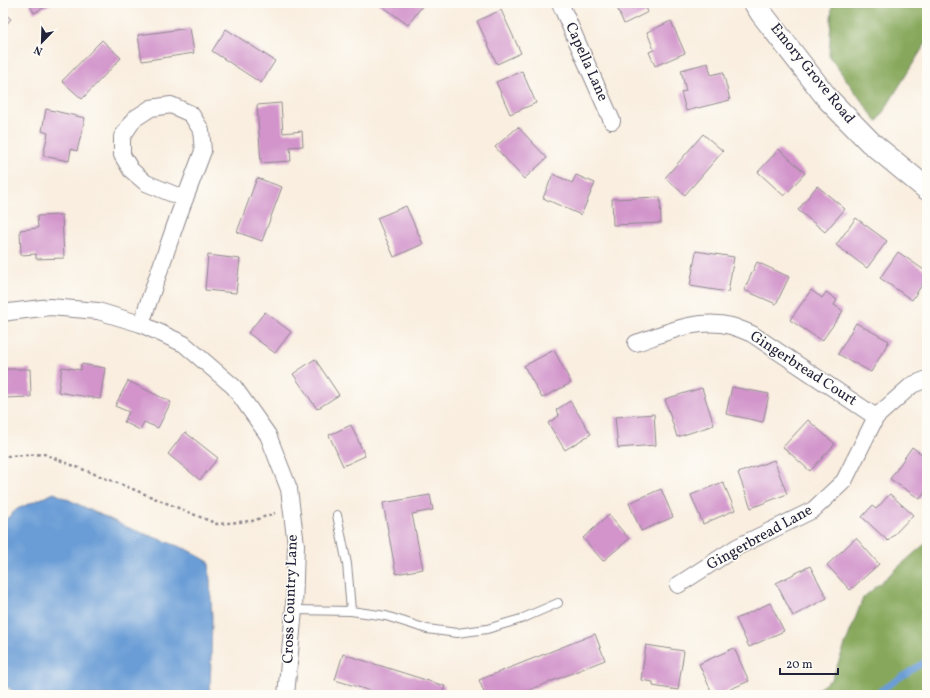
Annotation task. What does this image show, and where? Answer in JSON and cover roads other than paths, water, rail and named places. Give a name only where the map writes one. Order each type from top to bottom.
[{"type":"street","name":"Capella Lane","points":[[560,3],[612,121]]},
{"type":"street","name":"Emory Grove Road","points":[[755,3],[828,99],[870,142],[927,189]]},
{"type":"street","points":[[140,324],[203,151],[201,130],[191,114],[171,105],[151,108],[134,119],[122,137],[122,154],[131,170],[146,183],[185,198]]},
{"type":"street","name":"Cross Country Lane","points":[[3,314],[50,306],[98,311],[140,324],[184,344],[234,387],[268,435],[289,489],[296,545],[294,610],[286,695]]},
{"type":"street","name":"Gingerbread Court","points":[[636,343],[692,325],[713,323],[732,326],[752,334],[876,417]]},
{"type":"street","name":"Gingerbread Lane","points":[[678,585],[737,547],[813,510],[844,481],[876,417],[912,386],[927,379]]},
{"type":"lane","points":[[337,515],[350,586],[350,611]]},
{"type":"lane","points":[[294,610],[350,611],[386,616],[428,630],[457,633],[487,629],[520,619],[558,603]]},
{"type":"water","points":[[54,493],[129,528],[186,549],[209,562],[212,617],[210,695],[19,695],[3,684],[3,522],[17,509]]},
{"type":"waterway","points":[[874,695],[927,660]]}]
